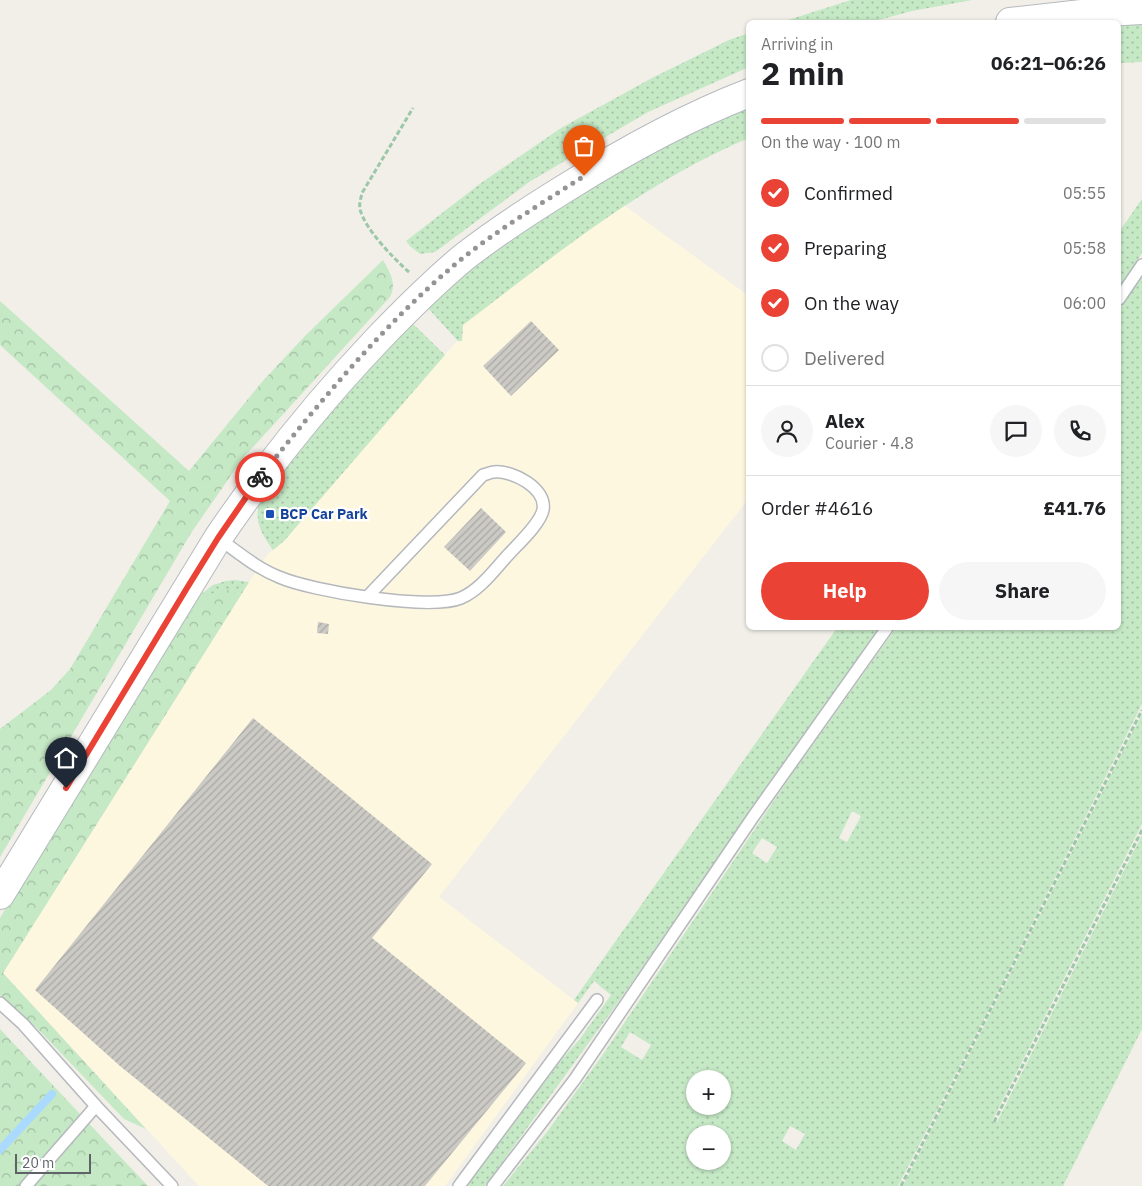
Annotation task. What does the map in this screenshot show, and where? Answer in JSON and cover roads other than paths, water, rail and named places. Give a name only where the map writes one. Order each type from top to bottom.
[{"type":"street","points":[[1028,20],[1090,13],[1142,10]]},
{"type":"street","points":[[0,895],[218,538],[252,487],[351,368],[428,290],[465,257],[525,213],[638,145],[746,93]]},
{"type":"lane","points":[[1121,296],[1142,265]]},
{"type":"lane","points":[[218,538],[258,567],[277,576],[309,586],[368,596],[426,602],[453,601],[464,597],[484,580],[534,525],[543,511],[542,499],[538,492],[509,474],[495,472],[483,475],[368,596]]},
{"type":"lane","points":[[493,1186],[575,1079],[748,824],[886,630]]},
{"type":"lane","points":[[459,1186],[597,1000]]},
{"type":"lane","points":[[0,1003],[23,1024],[96,1106],[172,1186]]},
{"type":"lane","points":[[26,1186],[96,1106]]},
{"type":"waterway","points":[[0,1150],[52,1094]]},
{"type":"place","name":"BCP Car Park","points":[[270,514]]}]
